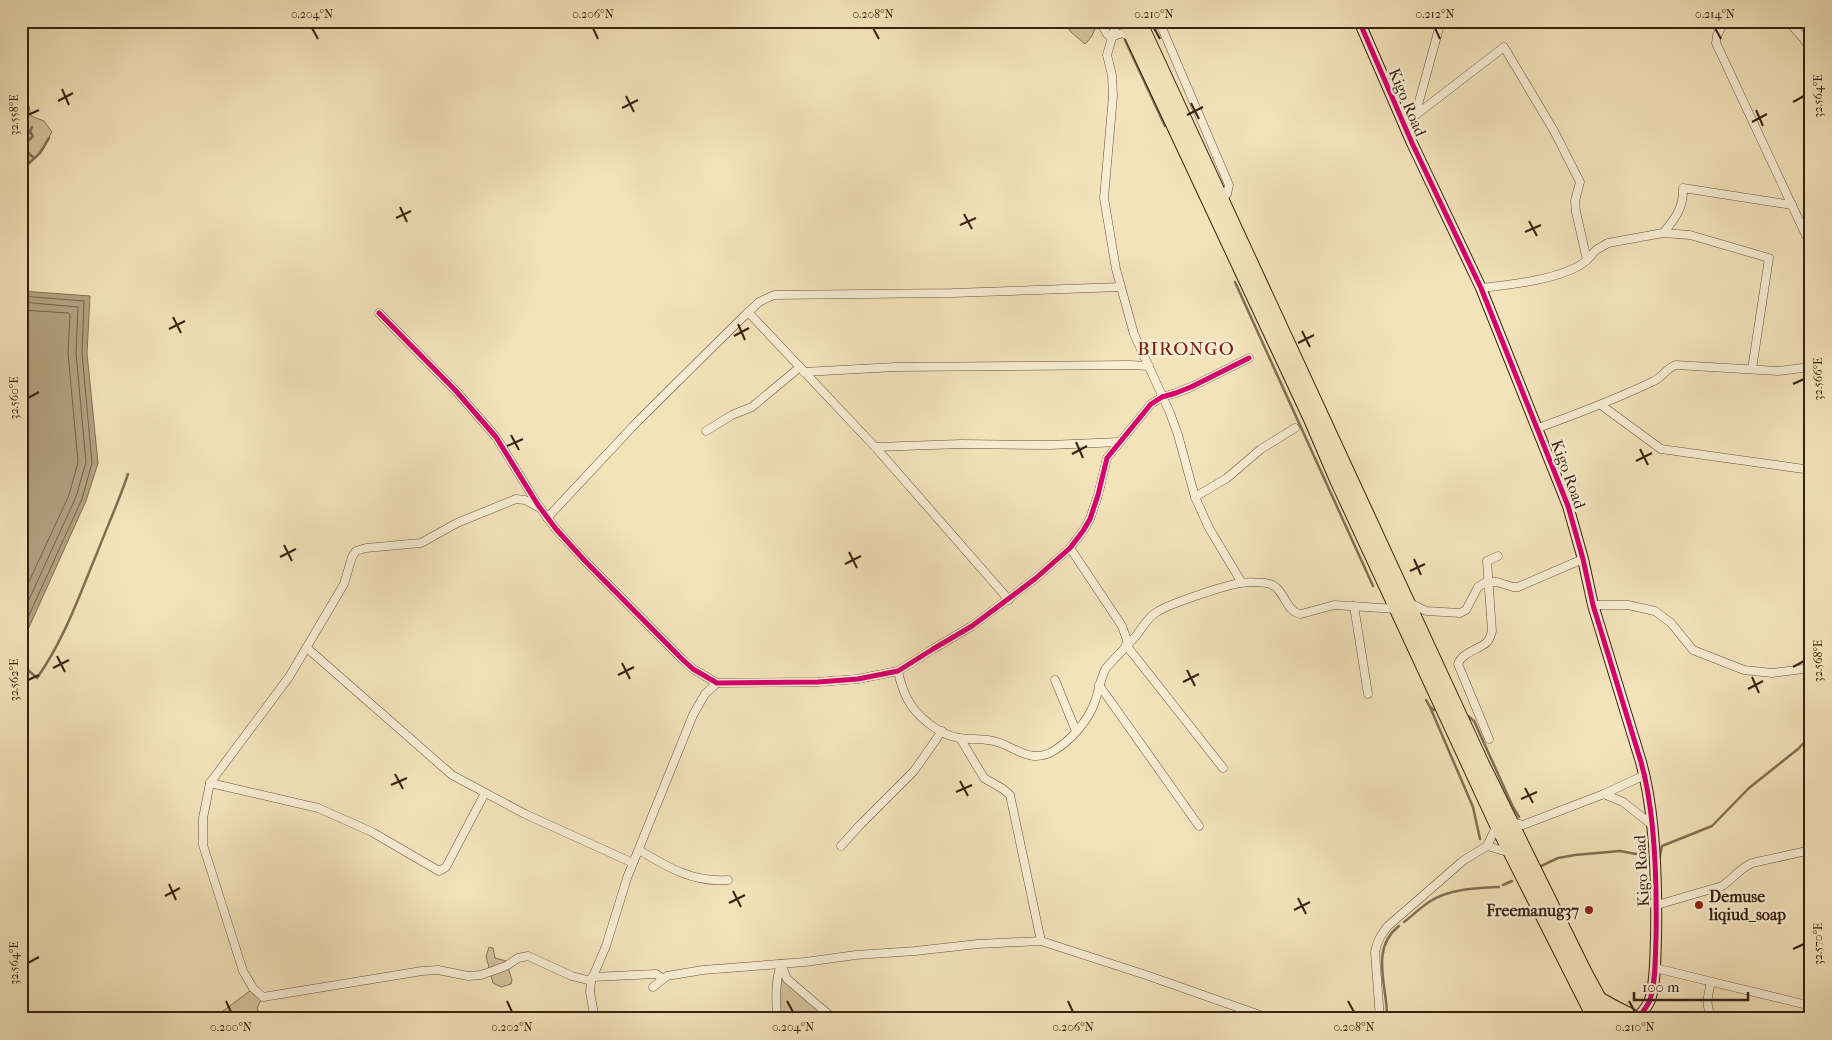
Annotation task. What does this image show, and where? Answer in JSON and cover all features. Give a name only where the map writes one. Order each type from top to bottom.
[{"type":"highway","points":[[1125,21],[1389,592],[1401,604],[1420,632],[1503,823],[1511,853],[1595,1019]]},
{"type":"highway","points":[[1140,21],[1222,199],[1401,604],[1503,823],[1520,831],[1610,1019]]},
{"type":"highway","points":[[1599,998],[1637,1018]]},
{"type":"street","points":[[1100,21],[1106,34],[1111,37],[1122,34],[1132,38]]},
{"type":"street","points":[[1117,21],[1107,55],[1112,75],[1113,96],[1104,198],[1116,269],[1134,334],[1170,412],[1178,435],[1194,497],[1209,528],[1242,583]]},
{"type":"street","points":[[1159,21],[1229,185],[1227,194],[1222,199]]},
{"type":"street","name":"Kigo Road","points":[[1359,21],[1404,124],[1481,288],[1568,506],[1594,605],[1644,775],[1651,824],[1656,905],[1655,968],[1649,1000],[1645,1010],[1637,1018]]},
{"type":"street","points":[[1415,116],[1441,21]]},
{"type":"street","points":[[1724,21],[1716,43],[1811,246]]},
{"type":"street","points":[[1788,21],[1804,38],[1811,50]]},
{"type":"street","points":[[1404,124],[1504,47],[1554,131],[1580,182],[1575,201],[1576,212],[1588,260]]},
{"type":"street","points":[[1663,233],[1680,212],[1684,198],[1683,188],[1792,205]]},
{"type":"street","points":[[1481,288],[1517,284],[1552,276],[1578,266],[1588,260],[1596,250],[1608,244],[1663,233],[1690,235],[1769,258],[1752,369]]},
{"type":"street","points":[[547,518],[637,422],[748,312],[759,302],[774,295],[943,293],[1121,287]]},
{"type":"street","points":[[748,312],[875,447],[1009,600]]},
{"type":"street","points":[[379,313],[456,390],[500,442],[547,518],[585,561],[693,669],[717,683],[818,682],[858,679],[898,672],[933,648],[972,626],[1009,600],[1070,548],[1090,518],[1107,458],[1151,404],[1162,397],[1187,389],[1249,358]]},
{"type":"street","points":[[1538,428],[1601,405],[1657,380],[1670,367],[1676,365],[1778,371],[1811,367]]},
{"type":"street","points":[[706,431],[732,414],[752,407],[802,370],[1149,366]]},
{"type":"street","points":[[1601,405],[1661,449],[1811,470]]},
{"type":"street","points":[[1194,497],[1227,478],[1261,449],[1295,428]]},
{"type":"street","points":[[875,447],[961,444],[1049,445],[1120,442]]},
{"type":"street","points":[[541,508],[525,500],[516,499],[456,523],[421,543],[366,548],[356,552],[352,557],[344,584],[289,677],[210,783],[203,818],[203,845],[243,971],[253,988],[263,997],[422,971],[438,970],[468,976],[481,975],[506,966],[518,958],[528,956],[572,976],[591,979],[656,974],[662,978]]},
{"type":"street","points":[[1070,548],[1122,626],[1127,644],[1223,768]]},
{"type":"street","points":[[1489,739],[1458,661],[1488,641],[1492,631],[1487,562],[1498,556]]},
{"type":"street","points":[[898,672],[908,700],[917,712],[942,731],[960,738],[991,740],[1006,745],[1023,755],[1039,756],[1054,751],[1076,731],[1089,714],[1106,668],[1155,612],[1175,604],[1242,583],[1268,583],[1282,593],[1291,610],[1296,614],[1329,606],[1377,607],[1401,604],[1426,611],[1456,613],[1463,612],[1469,606],[1478,587],[1489,582],[1513,587],[1518,586],[1583,559]]},
{"type":"street","points":[[1377,607],[1389,592]]},
{"type":"street","points":[[1594,605],[1628,606],[1655,612],[1671,623],[1693,650],[1744,670],[1772,673],[1811,668]]},
{"type":"street","points":[[1354,606],[1368,694]]},
{"type":"street","points":[[1420,632],[1426,611]]},
{"type":"street","points":[[306,648],[452,775],[551,826],[633,863]]},
{"type":"street","points":[[1055,680],[1076,731]]},
{"type":"street","points":[[594,1014],[590,992],[591,979],[606,946],[633,863],[693,715],[705,694],[717,683]]},
{"type":"street","points":[[1100,685],[1199,826]]},
{"type":"street","points":[[841,846],[914,771],[942,731]]},
{"type":"street","points":[[960,738],[984,778],[1010,795],[1041,941]]},
{"type":"street","points":[[1520,831],[1644,775]]},
{"type":"street","points":[[210,783],[318,808],[372,832],[439,871],[446,867],[485,793]]},
{"type":"street","points":[[1604,794],[1623,802],[1651,824]]},
{"type":"street","points":[[1380,1019],[1375,952],[1381,935],[1388,926],[1464,860],[1487,846],[1503,823]]},
{"type":"street","points":[[1487,846],[1511,853]]},
{"type":"street","points":[[638,850],[676,871],[702,880],[728,880]]},
{"type":"street","points":[[1656,905],[1722,886],[1745,866],[1752,863],[1811,850]]},
{"type":"street","points":[[653,987],[662,978],[672,974],[703,970],[978,944],[1041,941],[1146,975],[1271,1019]]},
{"type":"street","points":[[777,1019],[776,987],[777,975],[781,964]]},
{"type":"street","points":[[781,964],[787,979],[834,1019]]},
{"type":"street","points":[[1655,968],[1811,1006]]},
{"type":"street","points":[[1711,982],[1707,1005],[1714,1019]]},
{"type":"shaded area","points":[[1064,21],[1098,21],[1092,36],[1085,44],[1071,32]]},
{"type":"shaded area","points":[[28,102],[31,116],[44,121],[52,132],[40,153],[26,166],[25,171],[21,172],[21,103]]},
{"type":"shaded area","points":[[489,947],[493,948],[495,958],[506,961],[512,980],[511,984],[501,987],[493,983],[486,956]]},
{"type":"shaded area","points":[[781,972],[831,1019],[779,1019],[778,994]]},
{"type":"shaded area","points":[[251,990],[261,1000],[257,1008],[262,1019],[219,1019],[219,1014]]},
{"type":"water","points":[[21,291],[90,296],[87,353],[98,463],[86,501],[21,645]]},
{"type":"waterway","points":[[1125,40],[1165,126]]},
{"type":"waterway","points":[[21,132],[24,130],[30,132],[32,127]]},
{"type":"waterway","points":[[21,140],[25,138],[29,140],[33,136],[30,132]]},
{"type":"waterway","points":[[21,172],[25,171],[26,166],[40,153],[49,138]]},
{"type":"waterway","points":[[21,156],[26,151],[34,158]]},
{"type":"waterway","points":[[21,161],[26,166]]},
{"type":"waterway","points":[[1235,282],[1373,586]]},
{"type":"waterway","points":[[21,664],[37,678],[47,663],[77,601],[128,474]]},
{"type":"waterway","points":[[1426,700],[1434,710]]},
{"type":"waterway","points":[[1430,707],[1473,807],[1480,839]]},
{"type":"waterway","points":[[1468,716],[1474,721],[1519,817]]},
{"type":"waterway","points":[[1659,860],[1662,846],[1712,826],[1749,788],[1798,749],[1811,735]]},
{"type":"waterway","points":[[1539,867],[1558,858],[1575,855],[1620,851],[1636,854],[1646,853]]},
{"type":"waterway","points":[[1503,885],[1512,881]]},
{"type":"waterway","points":[[1404,922],[1429,902],[1445,894],[1499,887]]},
{"type":"waterway","points":[[1387,1019],[1382,957],[1390,935],[1399,926]]},
{"type":"cycle path","points":[[1359,21],[1412,143],[1481,288],[1568,506],[1583,559],[1593,605],[1641,762],[1653,827],[1656,873],[1656,939],[1652,992],[1650,1000],[1637,1019]]},
{"type":"cycle path","points":[[379,313],[456,391],[496,437],[538,505],[556,529],[585,561],[682,659],[693,669],[717,683],[818,682],[858,679],[898,671],[972,626],[1036,578],[1070,548],[1090,519],[1107,458],[1151,404],[1162,397],[1191,387],[1249,358]]},
{"type":"place","name":"Demuse liqiud_soap","points":[[1699,905]]},
{"type":"place","name":"Freemanug37","points":[[1589,910]]},
{"type":"district","name":"BIRONGO","points":[[1186,348]]}]
